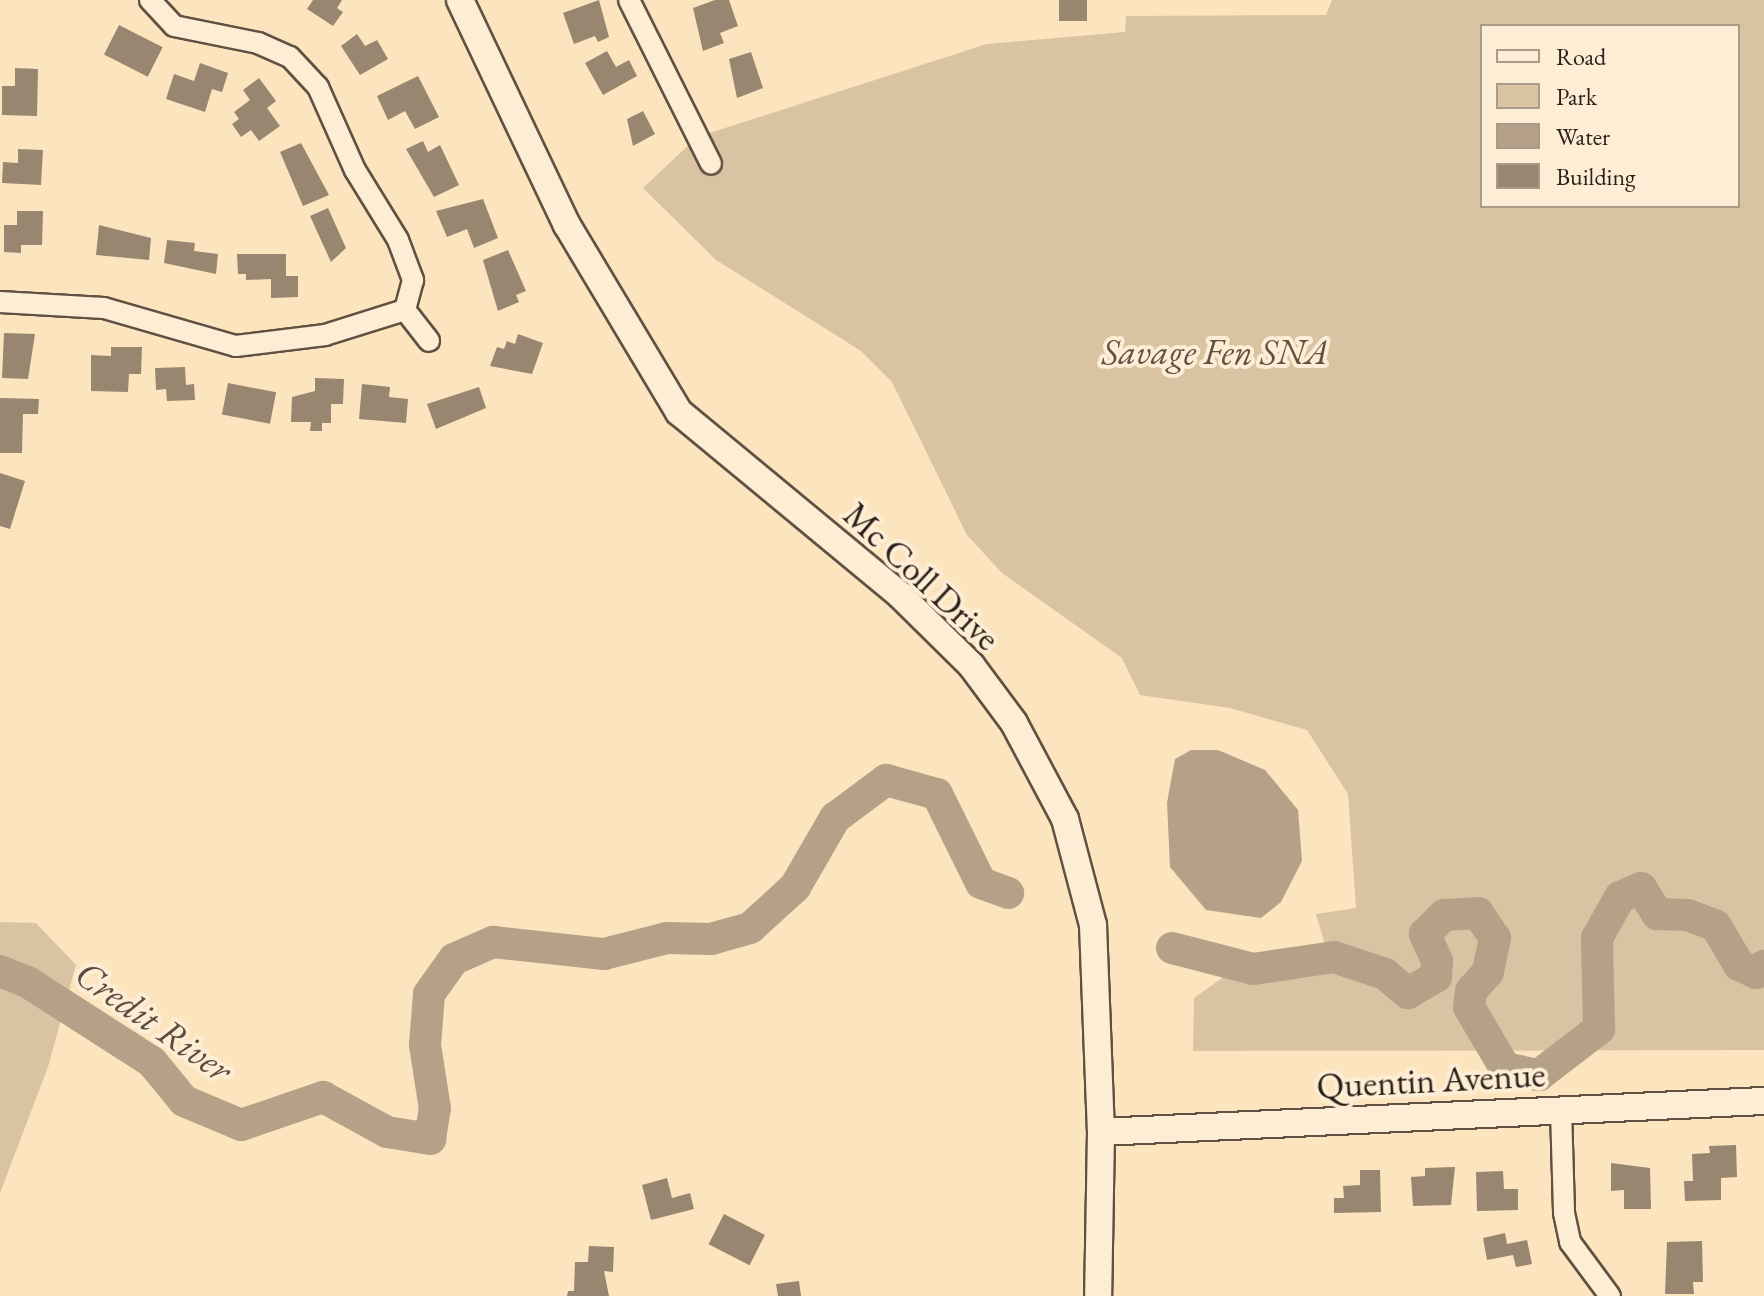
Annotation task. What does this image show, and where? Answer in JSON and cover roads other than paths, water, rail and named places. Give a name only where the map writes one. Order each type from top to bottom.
[{"type":"main road","name":"Mc Coll Drive","points":[[460,0],[567,225],[679,412],[900,595],[971,665],[1014,723],[1065,819],[1093,925],[1101,1132],[1098,1296]]},
{"type":"main road","name":"Quentin Avenue","points":[[1101,1132],[1764,1101]]},
{"type":"street","points":[[150,0],[174,26],[258,43],[290,57],[318,87],[355,170],[398,240],[413,280],[405,310]]},
{"type":"street","points":[[629,0],[711,164]]},
{"type":"street","points":[[0,302],[104,308],[236,346],[325,335],[405,310]]},
{"type":"street","points":[[405,310],[429,341]]},
{"type":"street","points":[[1561,1110],[1564,1213],[1570,1242],[1610,1296]]},
{"type":"water","points":[[1191,750],[1218,750],[1265,770],[1298,810],[1302,861],[1281,902],[1261,918],[1206,910],[1170,867],[1167,803],[1175,759]]},
{"type":"waterway","name":"Credit River","points":[[0,971],[29,983],[152,1062],[184,1101],[241,1125],[323,1097],[387,1132],[430,1139],[435,1109],[425,1045],[429,994],[454,959],[493,942],[604,954],[667,938],[711,939],[750,928],[795,887],[835,818],[886,780],[937,794],[981,883],[1008,893]]},
{"type":"waterway","name":"Credit River","points":[[1172,948],[1253,969],[1334,957],[1385,974],[1408,993],[1436,977],[1437,961],[1425,934],[1444,915],[1478,913],[1495,938],[1488,972],[1471,991],[1469,1007],[1505,1068],[1539,1075],[1599,1029],[1597,938],[1620,897],[1641,888],[1657,914],[1688,915],[1716,926],[1739,965],[1756,973],[1764,966]]},
{"type":"park label","name":"Savage Fen SNA","points":[[1215,352]]}]
